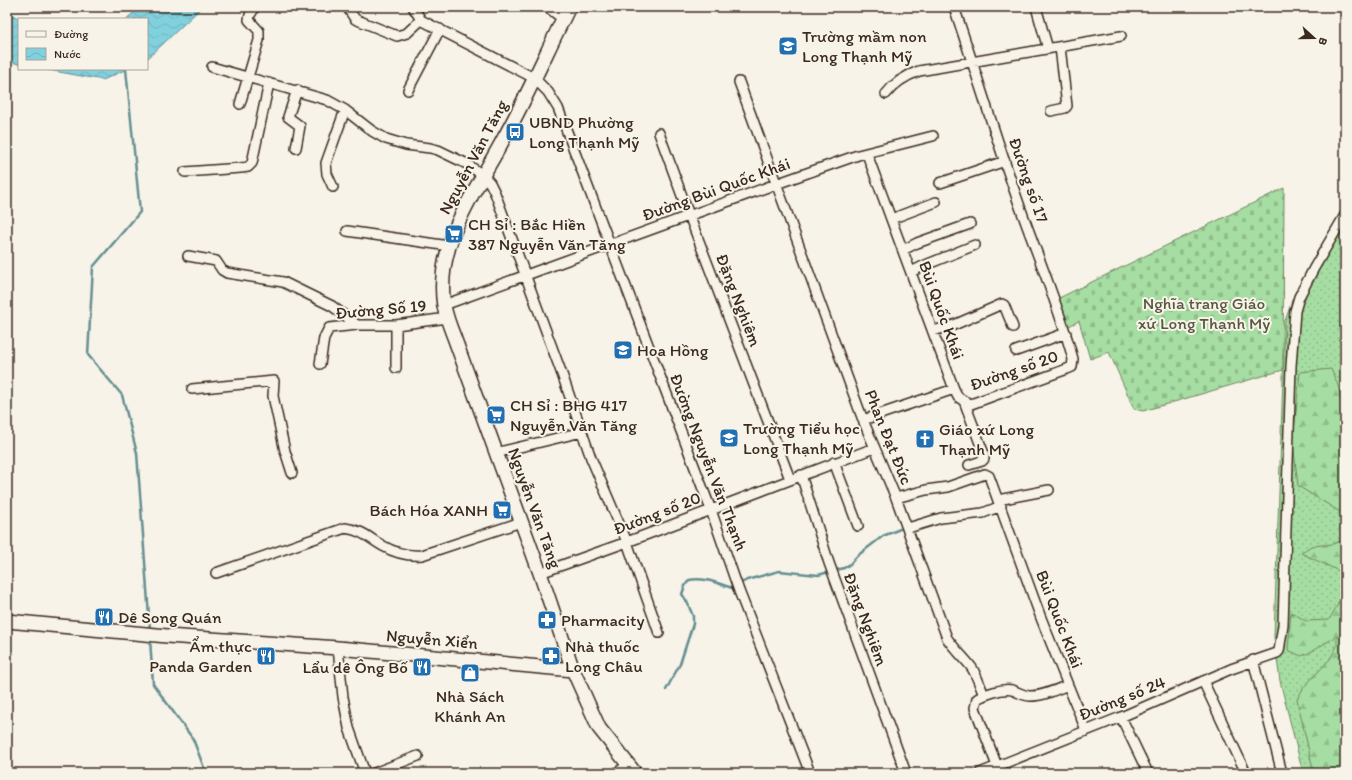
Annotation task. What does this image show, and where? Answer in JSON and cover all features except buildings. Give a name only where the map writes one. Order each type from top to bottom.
[{"type":"main road","name":"Nguyễn Văn Tăng","points":[[566,13],[503,140],[457,224],[449,246],[445,265],[444,305],[495,453],[540,573],[573,670]]},
{"type":"main road","name":"Nguyễn Xiển","points":[[7,621],[167,636],[338,648],[573,670]]},
{"type":"main road","points":[[573,670],[599,728],[631,769]]},
{"type":"street","points":[[240,104],[259,40],[259,31],[249,20],[255,7]]},
{"type":"street","points":[[347,7],[355,19],[397,36],[408,33],[421,20],[413,7]]},
{"type":"street","points":[[547,7],[566,13]]},
{"type":"street","name":"Đường số 17","points":[[954,7],[1005,161],[1066,333],[1073,364]]},
{"type":"street","points":[[1036,7],[1048,49]]},
{"type":"street","name":"Đường Nguyễn Văn Thạnh","points":[[421,20],[534,78],[548,92],[558,108],[711,510],[739,592],[810,773]]},
{"type":"street","points":[[408,90],[440,29]]},
{"type":"street","points":[[886,94],[899,80],[914,73],[1121,36]]},
{"type":"street","points":[[1051,111],[1065,108],[1067,106],[1060,47]]},
{"type":"street","points":[[212,67],[328,100],[386,139],[406,145],[438,150],[465,163],[483,175],[490,183],[564,377],[591,458],[627,542],[659,632]]},
{"type":"street","points":[[185,172],[241,168],[248,167],[252,163],[269,82]]},
{"type":"street","name":"Phan Đạt Đức","points":[[740,82],[863,420],[908,529],[947,638],[972,669],[984,695]]},
{"type":"street","points":[[296,90],[288,117],[300,126],[296,148]]},
{"type":"street","points":[[333,187],[327,174],[326,163],[345,110]]},
{"type":"street","name":"Đặng Nghiêm","points":[[659,133],[790,479]]},
{"type":"street","name":"Đường Bùi Quốc Khái","points":[[444,305],[776,184],[867,154],[933,136]]},
{"type":"street","name":"Bùi Quốc Khái","points":[[867,154],[954,389],[958,397],[964,401],[984,459],[969,465]]},
{"type":"street","points":[[940,183],[1005,161]]},
{"type":"street","points":[[891,220],[936,202]]},
{"type":"street","name":"Đường số 24","points":[[980,773],[995,769],[1086,730],[1121,717],[1253,660],[1277,653],[1281,646],[1283,625],[1291,366],[1295,311],[1299,297],[1314,268],[1345,215]]},
{"type":"street","points":[[902,250],[916,243],[970,224]]},
{"type":"street","points":[[347,231],[449,246]]},
{"type":"street","points":[[911,272],[975,245]]},
{"type":"street","points":[[188,256],[216,261],[222,270],[227,273],[283,282],[332,306],[358,325]]},
{"type":"street","points":[[933,331],[954,325],[1002,304],[1006,309],[1013,327]]},
{"type":"street","name":"Đường Số 19","points":[[320,364],[324,338],[329,328],[358,325],[396,325],[448,318]]},
{"type":"street","points":[[396,325],[396,368]]},
{"type":"street","points":[[1016,351],[1066,333]]},
{"type":"street","name":"Đường số 20","points":[[964,401],[971,404],[1067,369],[1072,367],[1073,364]]},
{"type":"street","points":[[192,389],[274,381],[273,396],[285,451],[292,474]]},
{"type":"street","name":"Đường số 20","points":[[863,420],[954,389]]},
{"type":"street","points":[[495,453],[582,432]]},
{"type":"street","name":"Đường số 20","points":[[540,573],[627,542],[874,448]]},
{"type":"street","points":[[834,462],[858,526]]},
{"type":"street","name":"Bùi Quốc Khái","points":[[896,498],[926,490],[948,487],[987,474],[1000,503],[1041,618],[1086,730]]},
{"type":"street","name":"Đặng Nghiêm","points":[[801,475],[834,578],[906,773]]},
{"type":"street","points":[[908,529],[942,518],[983,513],[1000,503],[1049,490]]},
{"type":"street","points":[[216,573],[345,528],[355,529],[384,547],[412,556],[521,522]]},
{"type":"street","points":[[338,648],[343,697],[349,728],[365,773]]},
{"type":"street","points":[[1253,660],[1282,773]]},
{"type":"street","points":[[1203,681],[1246,773]]},
{"type":"street","points":[[995,769],[975,708],[977,699],[984,695],[1008,690],[1015,691],[1021,695],[1030,696],[1046,694],[1068,685]]},
{"type":"street","points":[[1121,717],[1148,773]]},
{"type":"street","points":[[374,773],[418,756]]},
{"type":"street","points":[[616,773],[631,769]]},
{"type":"green space","name":"Nghĩa trang Giáo xứ Long Thạnh Mỹ","points":[[1284,188],[1283,370],[1143,411],[1134,409],[1109,352],[1090,359],[1079,321],[1067,327],[1059,298]]},
{"type":"green space","points":[[1345,208],[1345,773],[1303,773],[1280,681],[1274,637],[1285,321],[1294,295]]},
{"type":"green space","points":[[1331,369],[1338,385],[1341,400],[1345,403],[1345,515],[1298,486],[1293,442],[1300,372]]},
{"type":"green space","points":[[1345,539],[1345,574],[1301,553],[1311,546],[1333,544]]},
{"type":"green space","points":[[1345,592],[1345,773],[1314,773],[1297,699],[1304,687],[1330,659],[1337,646],[1337,636],[1309,653],[1301,656],[1288,650],[1291,612],[1306,621],[1329,620]]},
{"type":"water","points":[[141,7],[202,7],[148,58],[148,18],[127,18]]},
{"type":"water","points":[[7,13],[20,18],[18,18],[18,64],[7,61]]},
{"type":"water","points":[[48,70],[125,70],[103,80]]},
{"type":"waterway","points":[[126,70],[140,212],[93,267],[88,355],[122,395],[137,453],[150,630]]},
{"type":"waterway","points":[[666,690],[680,664],[693,624],[693,616],[682,594],[689,580],[700,579],[716,582],[732,588],[747,580],[779,571],[818,575],[844,568],[883,536],[900,529]]},
{"type":"waterway","points":[[150,639],[153,684],[193,739],[206,773]]},
{"type":"place","name":"Trường mầm non Long Thạnh Mỹ","points":[[788,46]]},
{"type":"place","name":"UBND Phường Long Thạnh Mỹ","points":[[515,132]]},
{"type":"place","name":"CH Sỉ : Bắc Hiền 387 Nguyễn Văn Tăng","points":[[454,234]]},
{"type":"place","name":"Hoa Hồng","points":[[623,350]]},
{"type":"place","name":"CH Sỉ : BHG 417 Nguyễn Văn Tăng","points":[[496,415]]},
{"type":"place","name":"Trường Tiểu học Long Thạnh Mỹ","points":[[729,438]]},
{"type":"place","name":"Giáo xứ Long Thạnh Mỹ","points":[[925,439]]},
{"type":"place","name":"Bách Hóa XANH","points":[[502,510]]},
{"type":"place","name":"Dê Song Quán","points":[[104,617]]},
{"type":"place","name":"Pharmacity","points":[[547,620]]},
{"type":"place","name":"Ẩm thực Panda Garden","points":[[266,656]]},
{"type":"place","name":"Nhà thuốc Long Châu","points":[[551,656]]},
{"type":"place","name":"Lẩu dê Ông Bố","points":[[422,667]]},
{"type":"place","name":"Nhà Sách Khánh An","points":[[470,673]]}]
